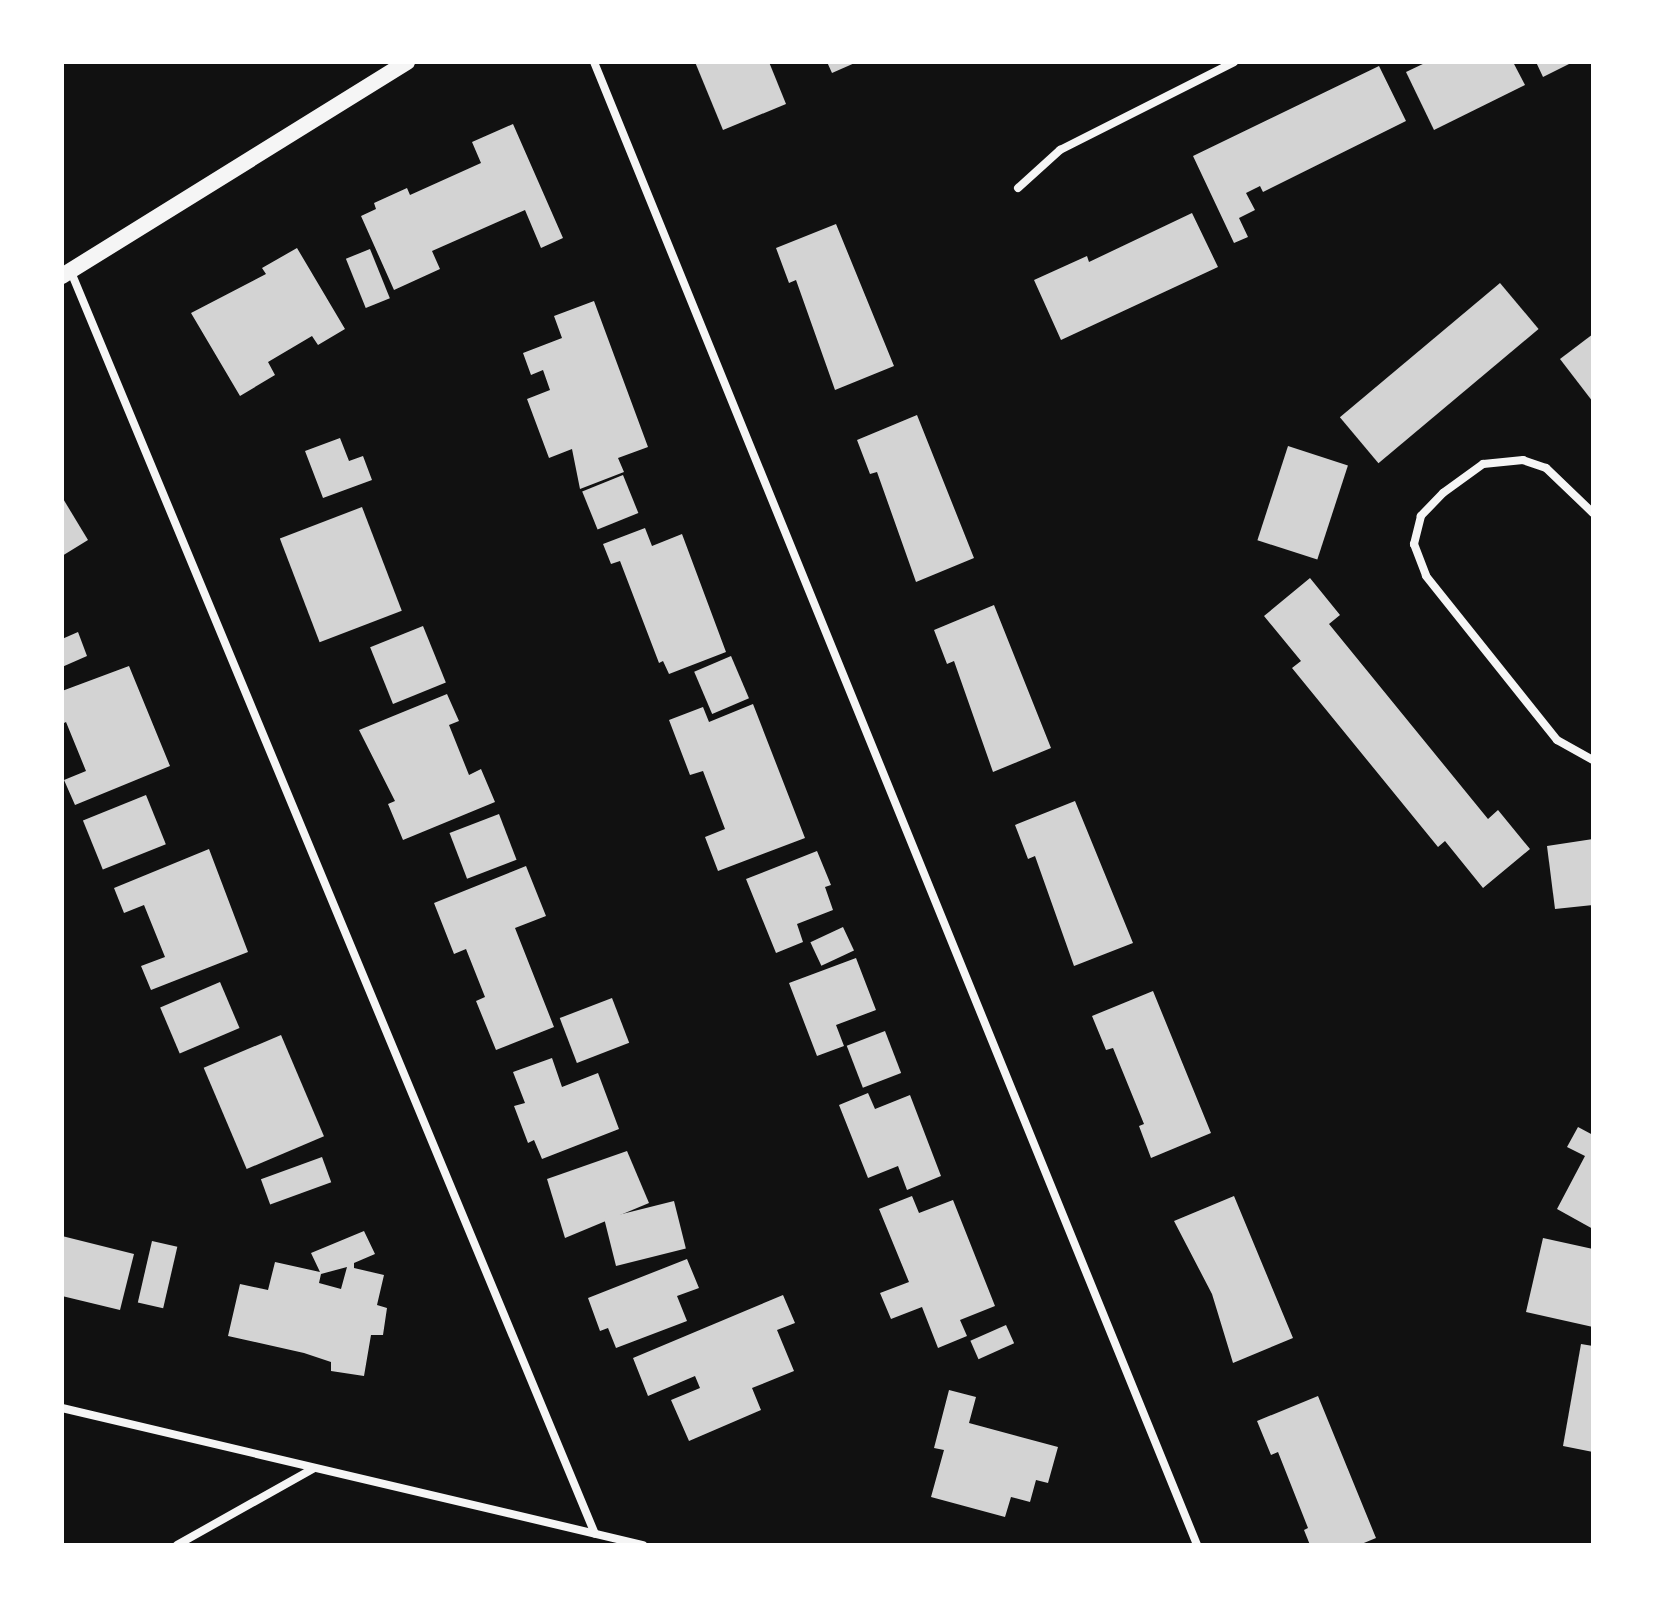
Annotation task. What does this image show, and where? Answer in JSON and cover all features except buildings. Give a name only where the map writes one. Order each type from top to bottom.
[{"type":"main road","points":[[66,273],[407,62]]},
{"type":"street","points":[[594,62],[1197,1545]]},
{"type":"street","points":[[1018,188],[1060,150],[1234,62]]},
{"type":"street","points":[[66,273],[595,1534]]},
{"type":"street","points":[[1593,513],[1546,468],[1523,460],[1483,464],[1443,493],[1421,516],[1414,544],[1426,576],[1557,740],[1593,760]]},
{"type":"street","points":[[62,1408],[643,1545]]},
{"type":"street","points":[[177,1545],[314,1468]]}]
